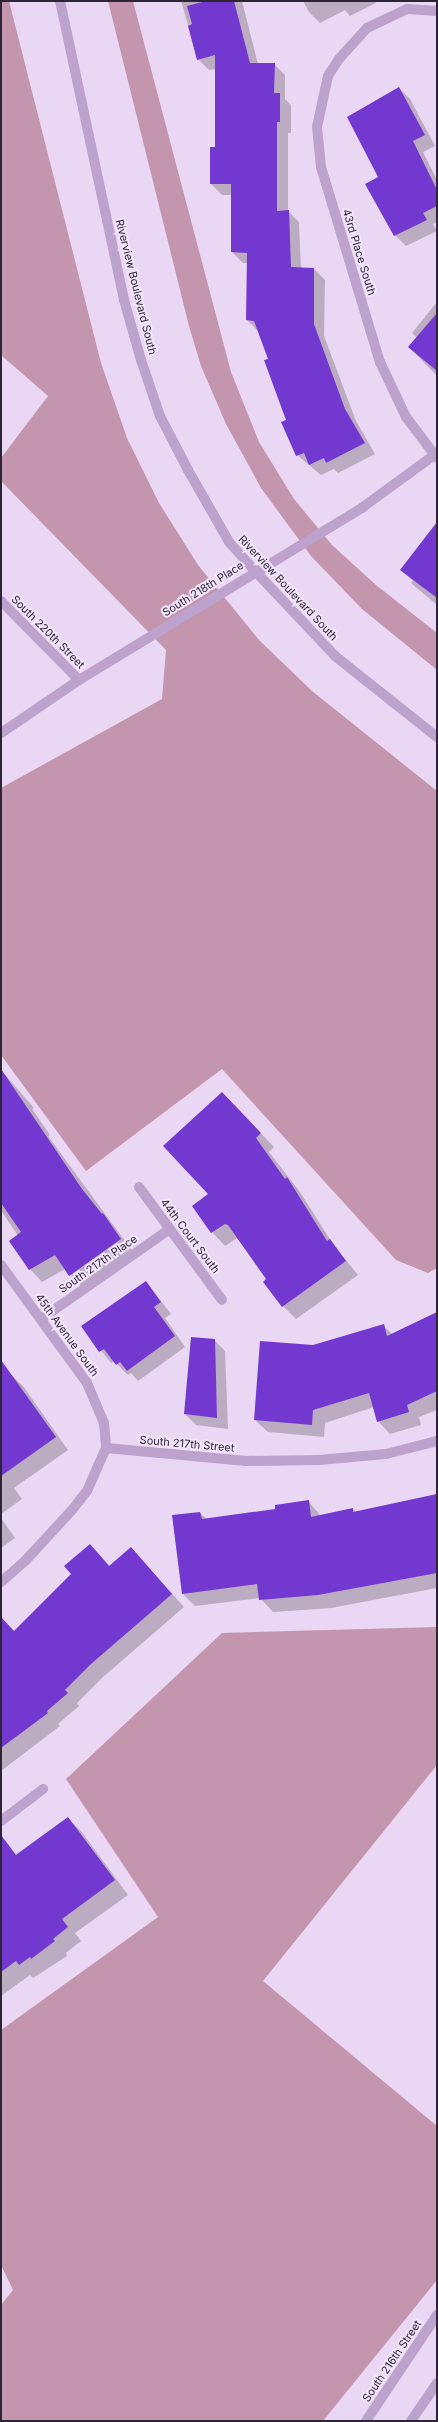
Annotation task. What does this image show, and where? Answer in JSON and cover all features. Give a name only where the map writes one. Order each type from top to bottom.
[{"type":"street","name":"Riverview Boulevard South","points":[[60,1],[124,300],[143,367],[160,416],[188,470],[229,542],[335,656],[437,737]]},
{"type":"street","name":"43rd Place South","points":[[436,455],[406,417],[380,362],[321,167],[317,127],[321,101],[328,76],[352,44],[367,28],[408,9],[437,11]]},
{"type":"street","name":"South 218th Place","points":[[1,733],[79,680],[255,571],[363,507],[436,455]]},
{"type":"street","name":"South 220th Street","points":[[1,601],[79,680]]},
{"type":"street","name":"44th Court South","points":[[139,1187],[222,1300]]},
{"type":"street","name":"South 217th Place","points":[[41,1319],[170,1229]]},
{"type":"street","name":"45th Avenue South","points":[[1,1265],[87,1383],[104,1423],[106,1448]]},
{"type":"street","name":"South 217th Street","points":[[106,1448],[238,1460],[319,1460],[386,1454],[437,1441]]},
{"type":"street","points":[[1,1582],[26,1560],[72,1510],[87,1491],[106,1448]]},
{"type":"street","points":[[1,1821],[43,1789]]},
{"type":"street","name":"South 216th Street","points":[[366,2421],[437,2315]]},
{"type":"street","points":[[411,2421],[437,2383]]},
{"type":"shaded area","points":[[1,1],[9,1],[101,363],[127,438],[159,503],[198,565],[259,640],[312,691],[437,791],[437,1268],[428,1273],[396,1260],[222,1069],[86,1171],[1,1055],[1,788],[162,699],[166,650],[1,481],[1,458],[48,396],[1,355]]},
{"type":"shaded area","points":[[108,1],[133,1],[231,372],[259,442],[294,499],[332,545],[376,585],[437,633],[437,670],[362,609],[311,556],[261,488],[226,424],[201,366],[189,326]]},
{"type":"shaded area","points":[[437,1627],[437,1765],[263,1981],[437,2126],[437,2280],[323,2421],[1,2421],[1,2305],[13,2290],[1,2265],[1,2030],[158,1917],[66,1779],[222,1633]]},
{"type":"building","points":[[206,1],[234,1],[250,63],[275,63],[274,93],[280,93],[280,122],[277,122],[277,211],[289,210],[291,267],[314,268],[314,324],[345,409],[365,443],[326,463],[324,458],[309,465],[304,453],[296,456],[281,422],[286,420],[264,360],[268,359],[254,321],[246,320],[247,253],[231,252],[231,184],[210,184],[210,147],[215,147],[215,55],[197,60],[188,26],[192,24],[187,6]]},
{"type":"building","points":[[399,87],[425,135],[413,141],[437,190],[437,206],[423,213],[427,220],[394,236],[365,184],[378,177],[347,117]]},
{"type":"building","points":[[437,313],[437,371],[408,347]]},
{"type":"building","points":[[437,522],[437,598],[400,570]]},
{"type":"building","points":[[1,1069],[82,1189],[102,1214],[103,1213],[121,1239],[69,1276],[55,1255],[29,1270],[9,1241],[21,1232],[1,1203]]},
{"type":"building","points":[[222,1092],[261,1133],[256,1138],[285,1179],[287,1177],[327,1241],[330,1239],[346,1261],[282,1307],[263,1282],[266,1279],[228,1225],[225,1224],[211,1233],[192,1206],[208,1194],[163,1146]]},
{"type":"building","points":[[146,1281],[161,1302],[154,1307],[175,1336],[127,1371],[120,1362],[116,1365],[104,1349],[99,1352],[81,1326]]},
{"type":"building","points":[[437,1312],[437,1391],[407,1405],[409,1412],[377,1422],[369,1393],[313,1410],[312,1425],[254,1420],[260,1341],[313,1345],[384,1324],[387,1336]]},
{"type":"building","points":[[191,1337],[215,1339],[217,1418],[184,1414]]},
{"type":"building","points":[[1,1360],[56,1437],[1,1476]]},
{"type":"building","points":[[437,1494],[437,1573],[318,1595],[259,1600],[257,1584],[182,1594],[172,1515],[200,1512],[202,1519],[275,1509],[275,1505],[309,1500],[311,1517],[353,1508],[353,1512]]},
{"type":"building","points":[[90,1544],[109,1566],[131,1547],[172,1594],[91,1664],[65,1690],[68,1693],[47,1711],[48,1713],[1,1748],[1,1617],[14,1631],[71,1574],[64,1566]]},
{"type":"building","points":[[68,1817],[115,1880],[62,1919],[68,1927],[53,1939],[55,1941],[31,1959],[30,1957],[19,1965],[16,1961],[1,1972],[1,1835],[16,1855]]}]
